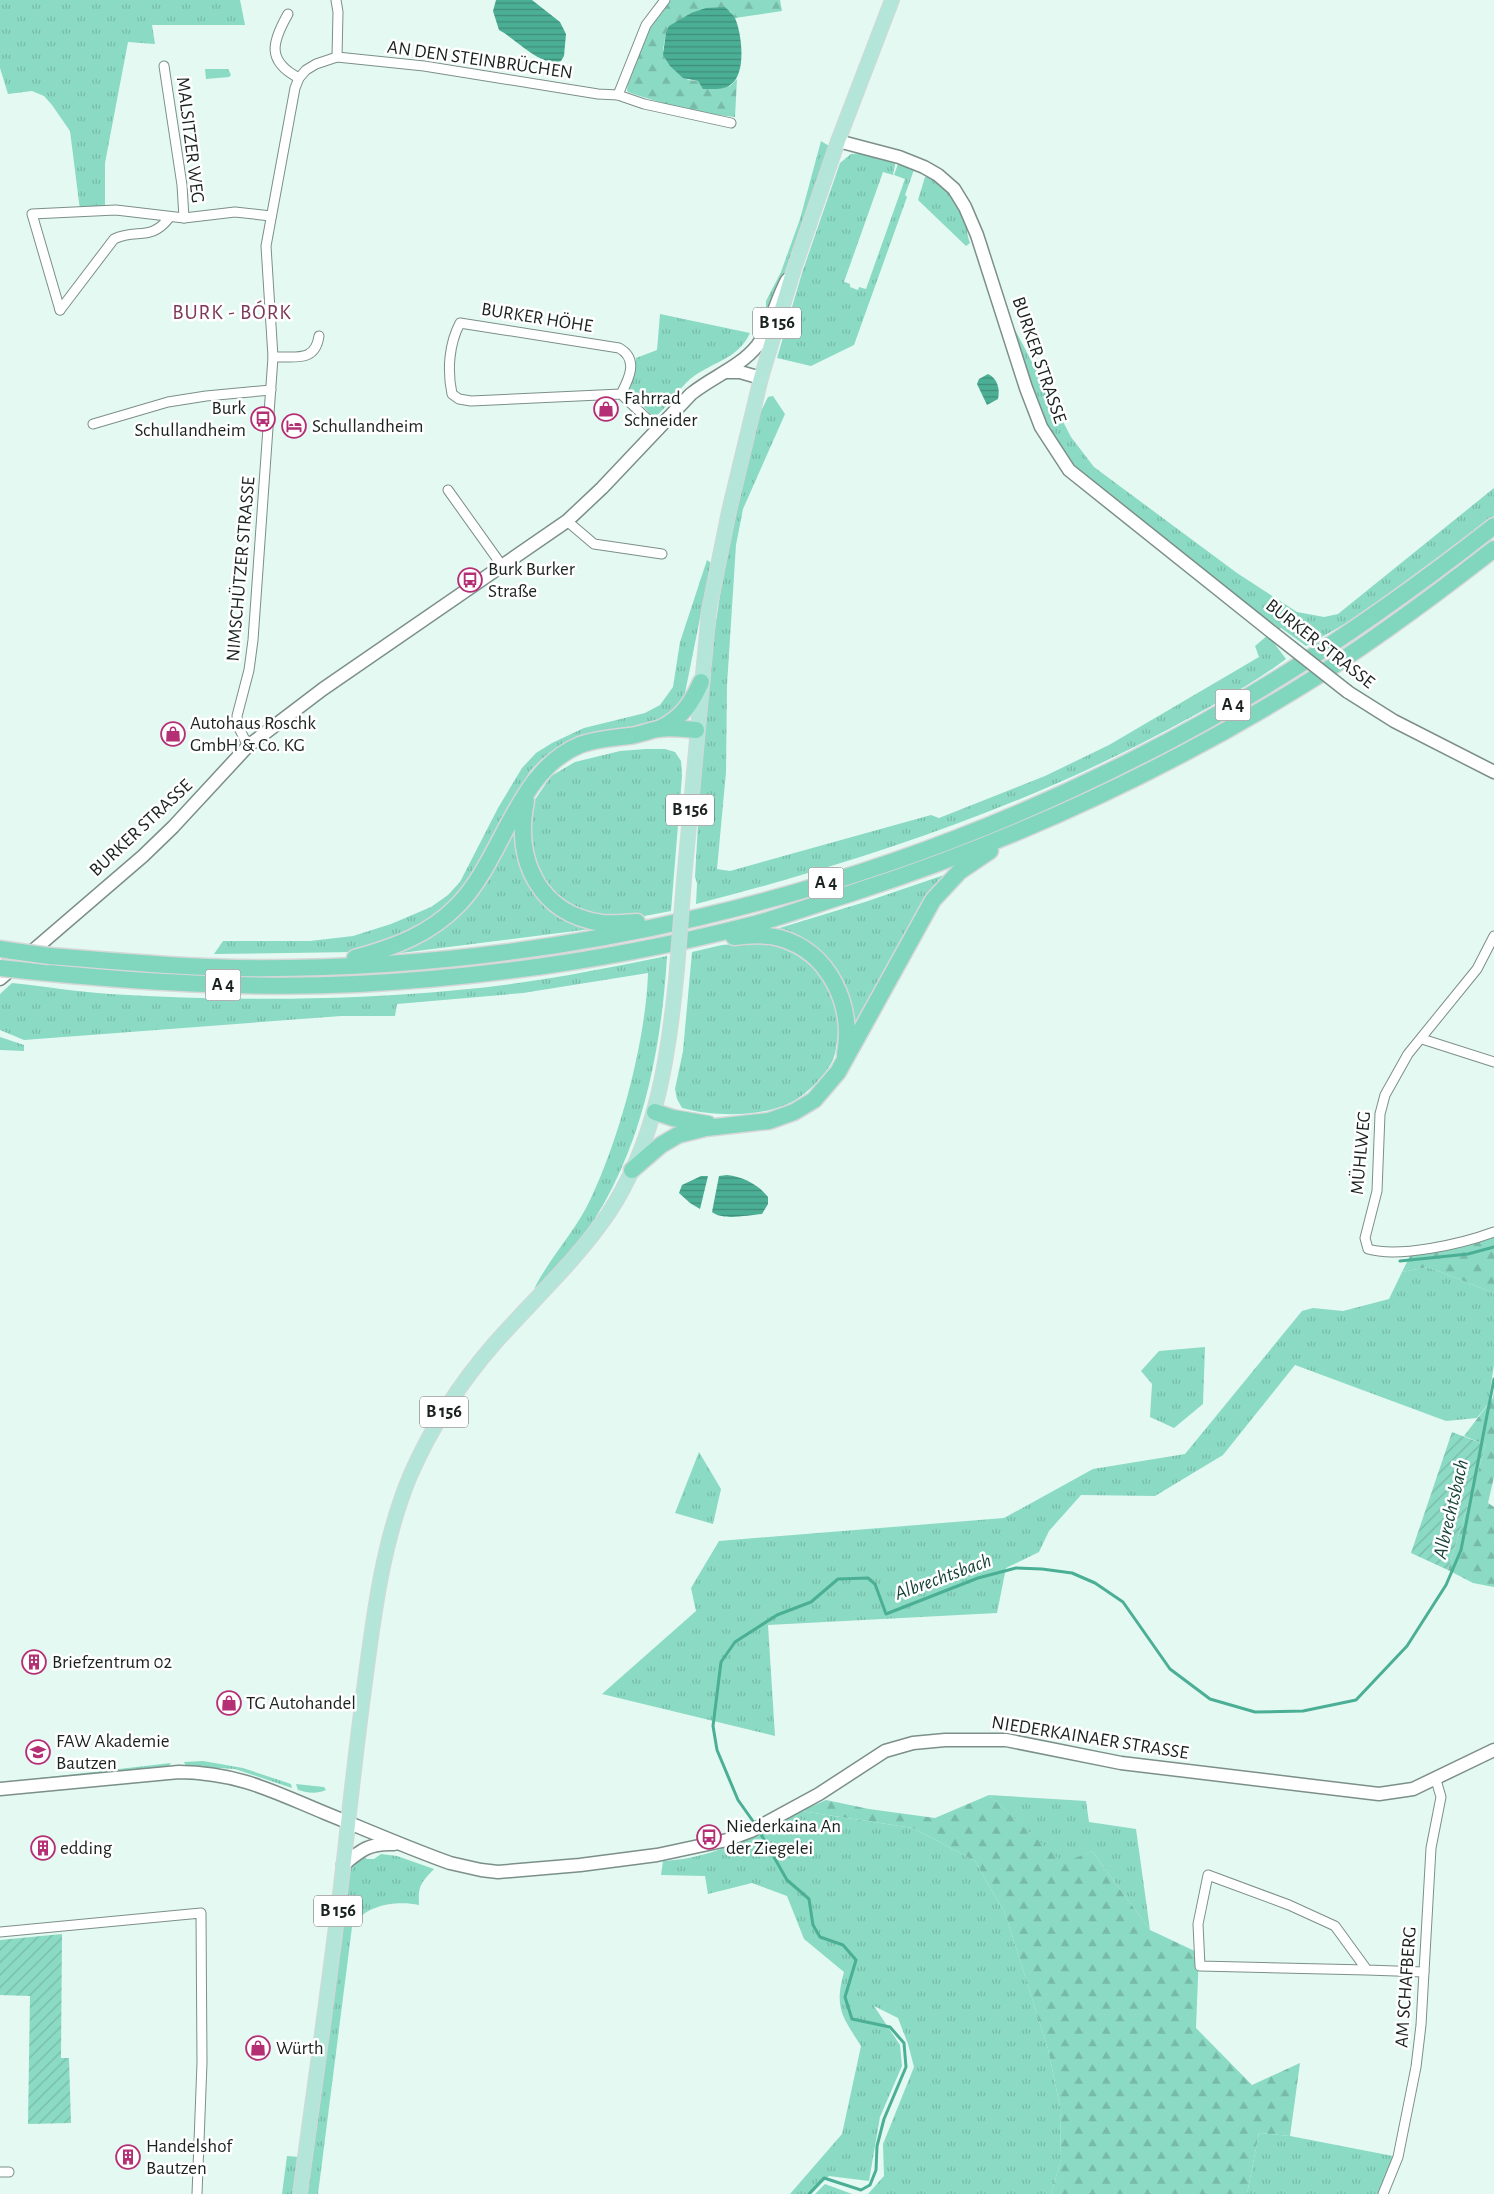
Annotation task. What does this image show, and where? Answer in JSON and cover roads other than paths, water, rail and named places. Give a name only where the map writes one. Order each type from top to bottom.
[{"type":"highway","name":"A 4","points":[[6,950],[50,956],[149,964],[237,968],[324,966],[429,960],[515,951],[628,932],[773,899],[887,863],[1024,810],[1127,763],[1223,711],[1343,638],[1426,579],[1494,526]]},
{"type":"highway","name":"A 4","points":[[0,968],[192,985],[358,984],[516,968],[672,943],[756,923],[912,874],[1012,836],[1135,780],[1274,703],[1339,662],[1422,604],[1494,549]]},
{"type":"highway","points":[[324,966],[396,946],[424,933],[447,916],[476,884],[511,820],[547,766],[572,749],[590,742],[632,736],[659,729],[676,719],[689,706],[701,682]]},
{"type":"highway","points":[[659,729],[696,735]]},
{"type":"highway","points":[[632,736],[696,735]]},
{"type":"highway","points":[[528,794],[522,828],[526,859],[540,887],[563,909],[587,920],[613,924],[701,916]]},
{"type":"highway","points":[[632,1170],[661,1145],[678,1135],[723,1126],[769,1121],[794,1112],[823,1091],[838,1072],[933,900],[959,872],[1012,836]]},
{"type":"highway","points":[[672,943],[758,935],[780,938],[809,952],[830,975],[842,1002],[847,1030],[844,1061]]},
{"type":"highway","points":[[655,1112],[672,1118],[723,1126]]},
{"type":"main road","name":"B 156","points":[[300,2194],[370,1641],[380,1582],[394,1525],[410,1478],[435,1424],[468,1376],[495,1343],[561,1273],[610,1211],[632,1170],[655,1112],[667,1057],[677,969],[696,735],[710,601],[729,511],[762,378],[794,269],[838,141],[892,0]]},
{"type":"street","points":[[288,14],[277,36],[276,53],[280,66],[299,78],[316,64],[337,56],[338,12],[336,0]]},
{"type":"street","points":[[618,95],[646,25],[665,0]]},
{"type":"street","name":"AN DEN STEINBRÜCHEN","points":[[337,56],[424,66],[598,94],[618,95],[644,104],[731,123]]},
{"type":"street","name":"MALSITZER WEG","points":[[164,66],[182,184],[184,218]]},
{"type":"street","name":"NIMSCHÜTZER STRASSE","points":[[248,746],[238,726],[237,716],[249,670],[253,640],[271,390],[273,357],[265,256],[295,88],[299,78]]},
{"type":"street","name":"BURKER STRASSE","points":[[838,141],[899,157],[924,167],[938,175],[954,189],[965,207],[977,235],[1026,388],[1041,427],[1063,462],[1077,476],[1348,692],[1394,721],[1494,772]]},
{"type":"street","name":"MALSITZER WEG","points":[[170,218],[161,227],[150,233],[121,236],[114,239],[60,310],[32,214],[116,210],[170,218],[235,212],[271,216]]},
{"type":"street","name":"BURKER STRASSE","points":[[0,979],[150,849],[248,746],[323,689],[503,567],[567,521],[588,503],[691,394],[722,372],[742,361],[757,346],[762,338],[778,296],[794,269]]},
{"type":"street","name":"BURKER HÖHE","points":[[460,322],[619,348],[626,351],[631,368],[628,380],[621,394],[459,399],[452,394],[449,380],[452,338],[460,322]]},
{"type":"street","points":[[273,357],[307,356],[313,353],[318,344],[319,336]]},
{"type":"street","points":[[722,372],[740,372],[762,378]]},
{"type":"street","points":[[93,424],[168,402],[206,396],[271,390]]},
{"type":"street","points":[[621,394],[659,430]]},
{"type":"street","points":[[448,490],[503,567]]},
{"type":"street","points":[[567,521],[594,544],[662,554]]},
{"type":"street","name":"MÜHLWEG","points":[[1494,936],[1478,969],[1408,1054],[1385,1095],[1380,1114],[1377,1191],[1365,1238],[1368,1249],[1378,1252],[1440,1247],[1494,1232]]},
{"type":"street","points":[[1422,1039],[1494,1062]]},
{"type":"street","name":"NIEDERKAINAER STRASSE","points":[[0,1789],[152,1773],[203,1772],[230,1776],[264,1787],[450,1863],[498,1872],[657,1855],[727,1840],[751,1831],[819,1794],[885,1752],[913,1743],[945,1740],[1006,1740],[1121,1763],[1379,1794],[1413,1789],[1436,1780],[1494,1750]]},
{"type":"street","name":"AM SCHAFBERG","points":[[1383,2194],[1398,2157],[1414,2079],[1421,2026],[1431,1848],[1441,1797],[1436,1780]]},
{"type":"street","name":"NIEDERKAINAER STRASSE","points":[[343,1865],[362,1848],[379,1843],[402,1844]]},
{"type":"street","points":[[1367,1970],[1335,1926],[1289,1905],[1208,1875],[1198,1924],[1200,1966],[1424,1972]]},
{"type":"street","points":[[0,1932],[201,1912],[202,2063],[197,2194]]},
{"type":"waterway","points":[[1400,1261],[1468,1254],[1494,1247]]},
{"type":"waterway","name":"Albrechtsbach","points":[[755,1824],[738,1800],[717,1750],[713,1726],[721,1662],[735,1642],[777,1615],[811,1602],[838,1579],[868,1578],[875,1584],[886,1614],[978,1578],[1016,1568],[1072,1573],[1095,1583],[1123,1602],[1170,1669],[1210,1699],[1255,1712],[1303,1711],[1356,1700],[1407,1646],[1446,1585],[1461,1550],[1494,1379]]},
{"type":"waterway","name":"Albrechtsbach","points":[[758,1829],[787,1880],[809,1899],[813,1925],[820,1937],[843,1945],[856,1960],[845,1997],[852,2019],[890,2027],[904,2043],[906,2067],[884,2119],[877,2146],[876,2170],[870,2185],[861,2190],[824,2178],[809,2194]]},
{"type":"place","name":"Fahrrad Schneider","points":[[606,409]]},
{"type":"place","name":"Burk Schullandheim","points":[[263,419]]},
{"type":"place","name":"Schullandheim","points":[[294,426]]},
{"type":"place","name":"Burk Burker Straße","points":[[470,580]]},
{"type":"place","name":"Autohaus Roschk GmbH & Co. KG","points":[[173,734]]},
{"type":"place","name":"Briefzentrum 02","points":[[34,1662]]},
{"type":"place","name":"TG Autohandel","points":[[229,1703]]},
{"type":"place","name":"FAW Akademie Bautzen","points":[[38,1752]]},
{"type":"place","name":"Niederkaina An der Ziegelei","points":[[709,1837]]},
{"type":"place","name":"edding","points":[[43,1848]]},
{"type":"place","name":"Würth","points":[[258,2048]]},
{"type":"place","name":"Handelshof Bautzen","points":[[128,2157]]},
{"type":"district","name":"BURK - BÓRK","points":[[232,312]]}]
